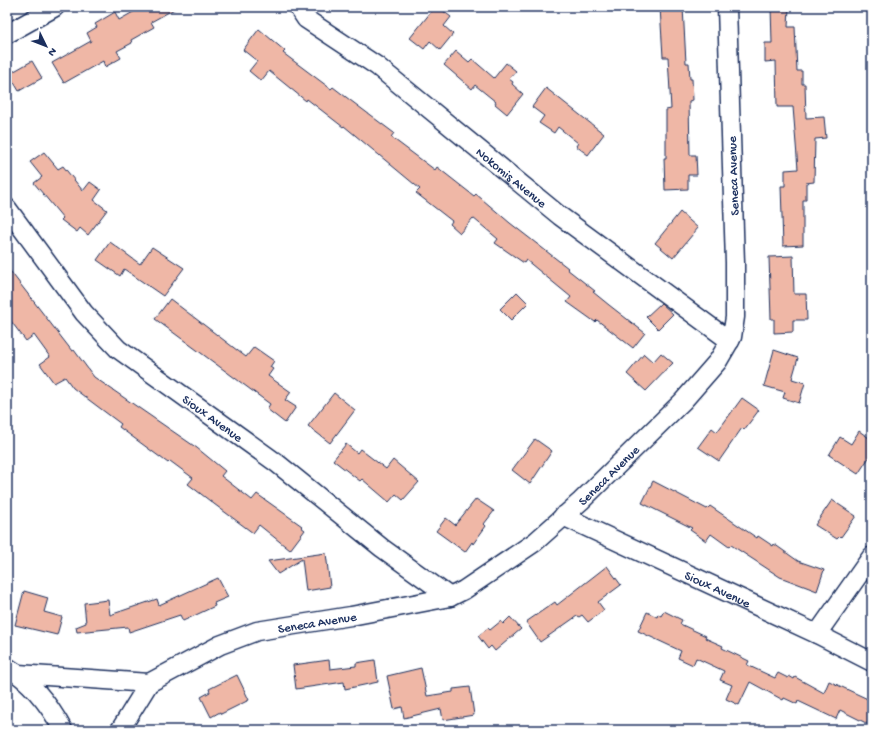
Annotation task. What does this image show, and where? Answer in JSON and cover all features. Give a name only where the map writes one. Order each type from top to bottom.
[{"type":"street","points":[[7,34],[55,7]]},
{"type":"street","name":"Nokomis Avenue","points":[[298,7],[306,19],[377,66],[560,216],[730,341]]},
{"type":"street","name":"Seneca Avenue","points":[[149,683],[220,645],[257,631],[352,616],[450,597],[464,590],[535,542],[683,401],[718,361],[732,337],[734,317],[735,263],[727,7]]},
{"type":"street","name":"Sioux Avenue","points":[[7,208],[84,314],[118,349],[278,464],[382,548],[450,597]]},
{"type":"street","name":"Sioux Avenue","points":[[563,516],[817,634],[872,662]]},
{"type":"street","points":[[817,634],[872,556]]},
{"type":"street","points":[[13,670],[149,683],[120,730]]},
{"type":"street","points":[[13,670],[46,703],[63,730]]},
{"type":"building","points":[[142,7],[178,7],[151,22],[154,27],[131,40],[132,43],[117,51],[121,58],[105,67],[103,61],[64,83],[52,63],[91,41],[87,33],[97,27],[95,24],[115,12],[119,20]]},
{"type":"building","points":[[435,7],[438,7],[451,17],[444,26],[453,34],[440,50],[430,41],[424,49],[410,38]]},
{"type":"building","points":[[660,7],[683,7],[686,63],[689,63],[690,79],[692,79],[693,100],[689,101],[690,155],[696,155],[697,175],[688,175],[688,189],[665,190],[664,158],[666,158],[666,110],[671,109],[668,57],[663,57]]},
{"type":"building","points":[[771,7],[789,7],[788,27],[795,27],[797,71],[802,71],[802,84],[805,84],[806,118],[824,117],[826,138],[815,139],[814,182],[806,183],[806,200],[803,200],[803,245],[783,246],[781,186],[785,186],[785,170],[798,169],[793,107],[777,107],[776,61],[765,62],[765,43],[772,43]]},
{"type":"building","points":[[259,29],[285,51],[283,53],[331,89],[333,87],[394,133],[391,137],[435,170],[437,167],[474,196],[476,194],[510,223],[568,268],[567,269],[595,291],[593,292],[645,333],[633,348],[597,320],[595,322],[567,302],[571,297],[526,260],[524,263],[495,243],[498,239],[473,218],[460,233],[450,224],[452,221],[416,193],[420,189],[344,126],[343,127],[307,99],[306,101],[269,71],[261,81],[249,71],[257,61],[243,50]]},
{"type":"building","points":[[456,51],[469,62],[472,59],[494,78],[506,63],[516,71],[509,79],[513,82],[512,84],[523,94],[507,114],[495,104],[496,102],[475,85],[472,89],[444,65]]},
{"type":"building","points":[[32,61],[42,78],[19,91],[9,74]]},
{"type":"building","points":[[546,88],[604,134],[588,155],[576,146],[578,143],[558,127],[554,133],[539,123],[544,116],[532,107]]},
{"type":"building","points":[[44,152],[58,169],[63,166],[83,191],[90,182],[101,190],[94,200],[107,210],[88,235],[80,228],[77,232],[61,220],[63,218],[34,183],[42,177],[30,162]]},
{"type":"building","points":[[680,212],[698,228],[673,258],[655,243]]},
{"type":"building","points":[[110,242],[140,264],[152,247],[184,268],[163,296],[124,269],[120,276],[97,260]]},
{"type":"building","points":[[793,256],[794,294],[806,294],[807,320],[793,320],[793,332],[774,333],[774,319],[771,319],[769,257]]},
{"type":"building","points":[[7,267],[94,377],[197,448],[225,471],[221,476],[252,500],[257,494],[302,526],[301,527],[305,530],[290,550],[259,525],[253,533],[214,504],[188,484],[193,478],[170,461],[168,463],[119,427],[121,424],[73,388],[65,377],[54,383],[40,364],[50,357],[34,335],[26,341],[7,316]]},
{"type":"building","points":[[517,292],[528,303],[511,320],[500,309]]},
{"type":"building","points":[[170,299],[246,357],[254,347],[274,361],[270,367],[273,369],[268,376],[291,392],[285,400],[296,407],[285,423],[267,409],[270,404],[155,319]]},
{"type":"building","points":[[661,303],[673,314],[658,329],[646,317]]},
{"type":"building","points":[[774,350],[798,358],[792,379],[805,383],[799,403],[783,398],[785,392],[764,386]]},
{"type":"building","points":[[661,353],[673,363],[646,391],[627,374],[644,354],[653,362]]},
{"type":"building","points":[[334,393],[355,410],[330,443],[308,426]]},
{"type":"building","points":[[742,398],[759,410],[744,430],[742,428],[719,461],[698,447],[712,428],[717,432]]},
{"type":"building","points":[[859,431],[872,440],[872,453],[858,474],[829,455],[840,437],[851,444]]},
{"type":"building","points":[[535,439],[552,451],[530,484],[512,470]]},
{"type":"building","points":[[346,444],[357,453],[360,449],[386,469],[393,460],[419,482],[403,500],[396,494],[389,502],[362,479],[360,481],[333,460]]},
{"type":"building","points":[[653,481],[707,509],[710,506],[757,538],[758,536],[773,546],[774,544],[798,561],[824,570],[817,591],[780,577],[731,545],[729,547],[711,534],[706,541],[690,530],[692,528],[642,503]]},
{"type":"building","points":[[476,499],[494,511],[484,524],[486,526],[465,552],[436,531],[446,518],[455,525]]},
{"type":"building","points":[[832,500],[856,516],[841,537],[840,536],[837,539],[815,525]]},
{"type":"building","points":[[326,553],[330,587],[306,591],[302,559],[278,574],[268,561]]},
{"type":"building","points":[[607,566],[621,585],[598,602],[604,610],[588,622],[582,615],[579,617],[577,616],[540,642],[526,622],[555,602],[557,605]]},
{"type":"building","points":[[218,578],[228,597],[214,603],[215,606],[183,621],[180,615],[129,632],[128,627],[77,632],[76,627],[86,623],[84,603],[108,600],[110,615],[157,599],[159,605]]},
{"type":"building","points":[[24,591],[48,598],[44,612],[62,617],[57,635],[15,625]]},
{"type":"building","points":[[664,611],[682,620],[680,624],[706,636],[705,638],[723,646],[722,648],[749,661],[747,665],[775,678],[778,673],[788,678],[789,676],[794,679],[795,677],[824,693],[829,681],[872,701],[872,726],[840,710],[836,719],[798,701],[797,704],[784,698],[783,700],[750,682],[739,705],[726,699],[732,685],[720,680],[724,671],[696,658],[693,665],[678,658],[681,651],[638,631],[647,612],[657,617],[658,614],[661,616]]},
{"type":"building","points":[[510,617],[521,629],[495,651],[491,646],[488,649],[478,636],[488,628],[490,630],[501,621],[503,624]]},
{"type":"building","points":[[329,660],[330,669],[356,666],[356,663],[375,660],[378,682],[345,689],[344,682],[296,689],[293,665]]},
{"type":"building","points":[[421,668],[427,696],[453,692],[453,689],[470,687],[474,715],[443,720],[441,709],[404,718],[402,707],[394,709],[387,676]]},
{"type":"building","points":[[237,675],[249,700],[221,714],[220,712],[211,717],[201,697],[210,692],[209,689]]}]
